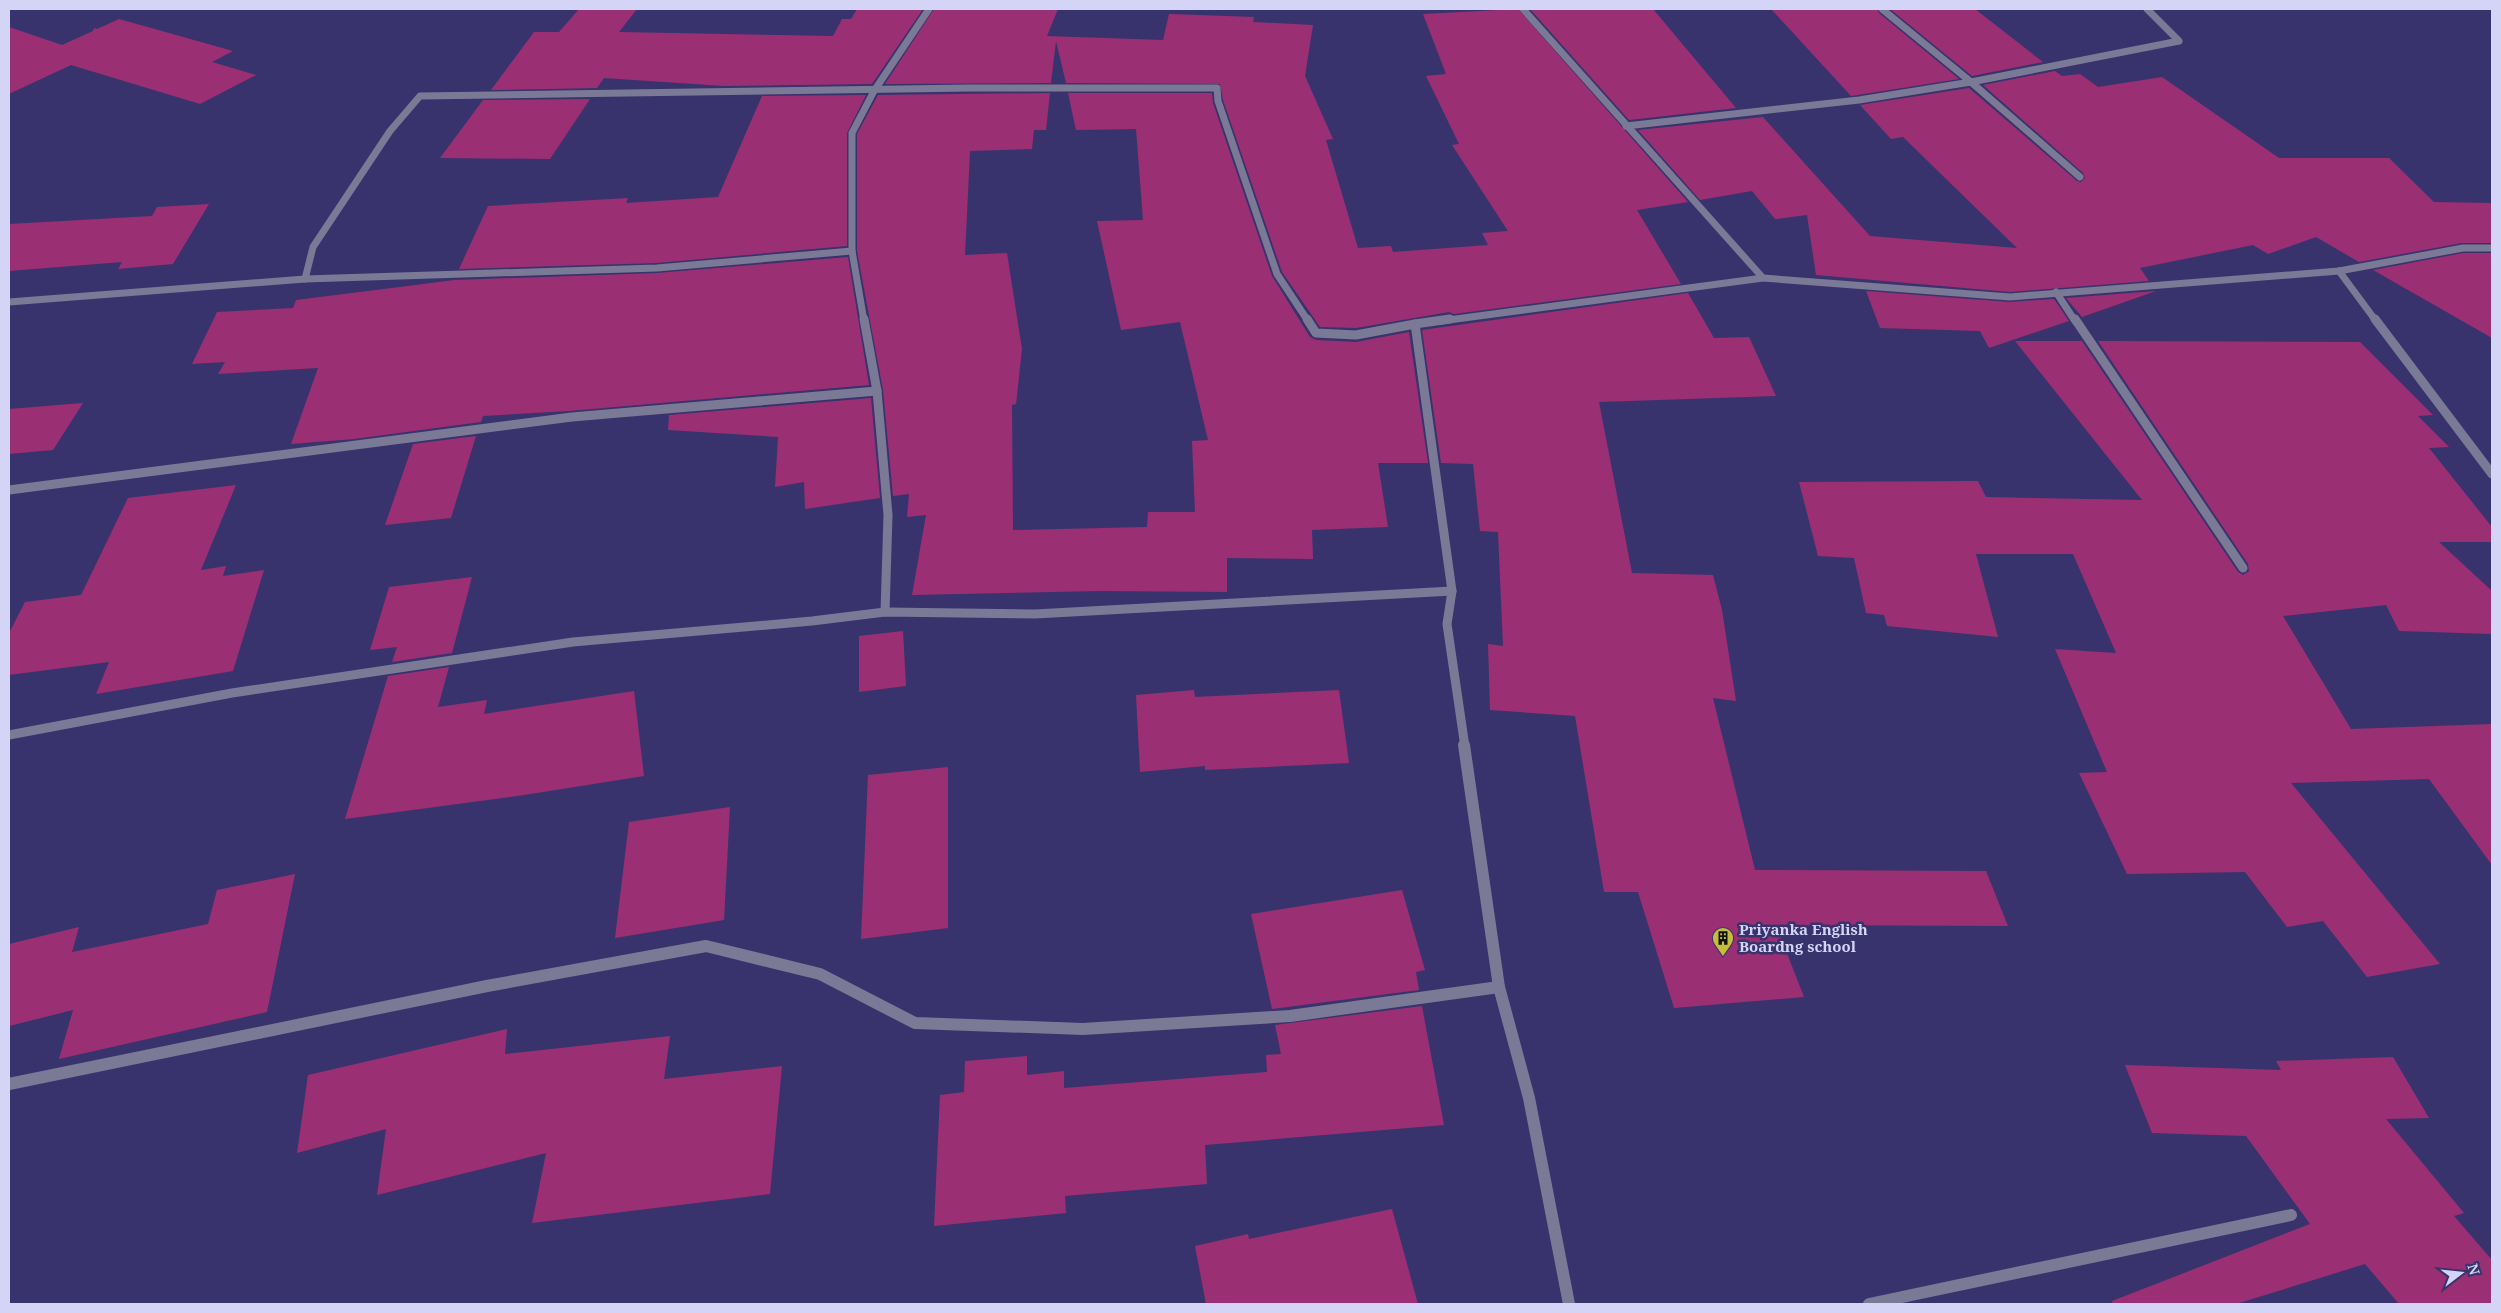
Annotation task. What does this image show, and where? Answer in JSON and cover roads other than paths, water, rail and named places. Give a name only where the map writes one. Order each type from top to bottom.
[{"type":"street","points":[[885,612],[888,515],[877,391],[852,251],[852,133],[874,91],[929,9]]},
{"type":"street","points":[[1523,9],[1763,278]]},
{"type":"street","points":[[1882,9],[1971,82],[2080,177]]},
{"type":"street","points":[[1626,126],[1859,100],[1971,82],[2180,41],[2147,9]]},
{"type":"street","points":[[305,279],[313,247],[390,130],[420,96],[1217,88],[1218,101],[1234,143],[1277,274],[1316,333],[1356,335],[1415,324],[1763,278],[2010,297],[2339,271],[2463,248],[2492,248]]},
{"type":"street","points":[[9,302],[160,292],[305,279],[657,268],[852,251]]},
{"type":"street","points":[[2339,271],[2492,474]]},
{"type":"street","points":[[2056,292],[2243,568]]},
{"type":"street","points":[[1415,324],[1452,591],[1447,624],[1499,987],[1529,1098],[1569,1304]]},
{"type":"street","points":[[9,490],[572,417],[877,391]]},
{"type":"street","points":[[9,735],[232,693],[573,642],[812,621],[885,612],[1035,614],[1452,591]]},
{"type":"street","points":[[9,1084],[487,986],[706,946],[820,974],[915,1023],[1083,1029],[1290,1016],[1499,987]]},
{"type":"street","points":[[1868,1304],[2291,1214]]},
{"type":"place","name":"Priyanka English Boardng school","points":[[1723,957]]}]
